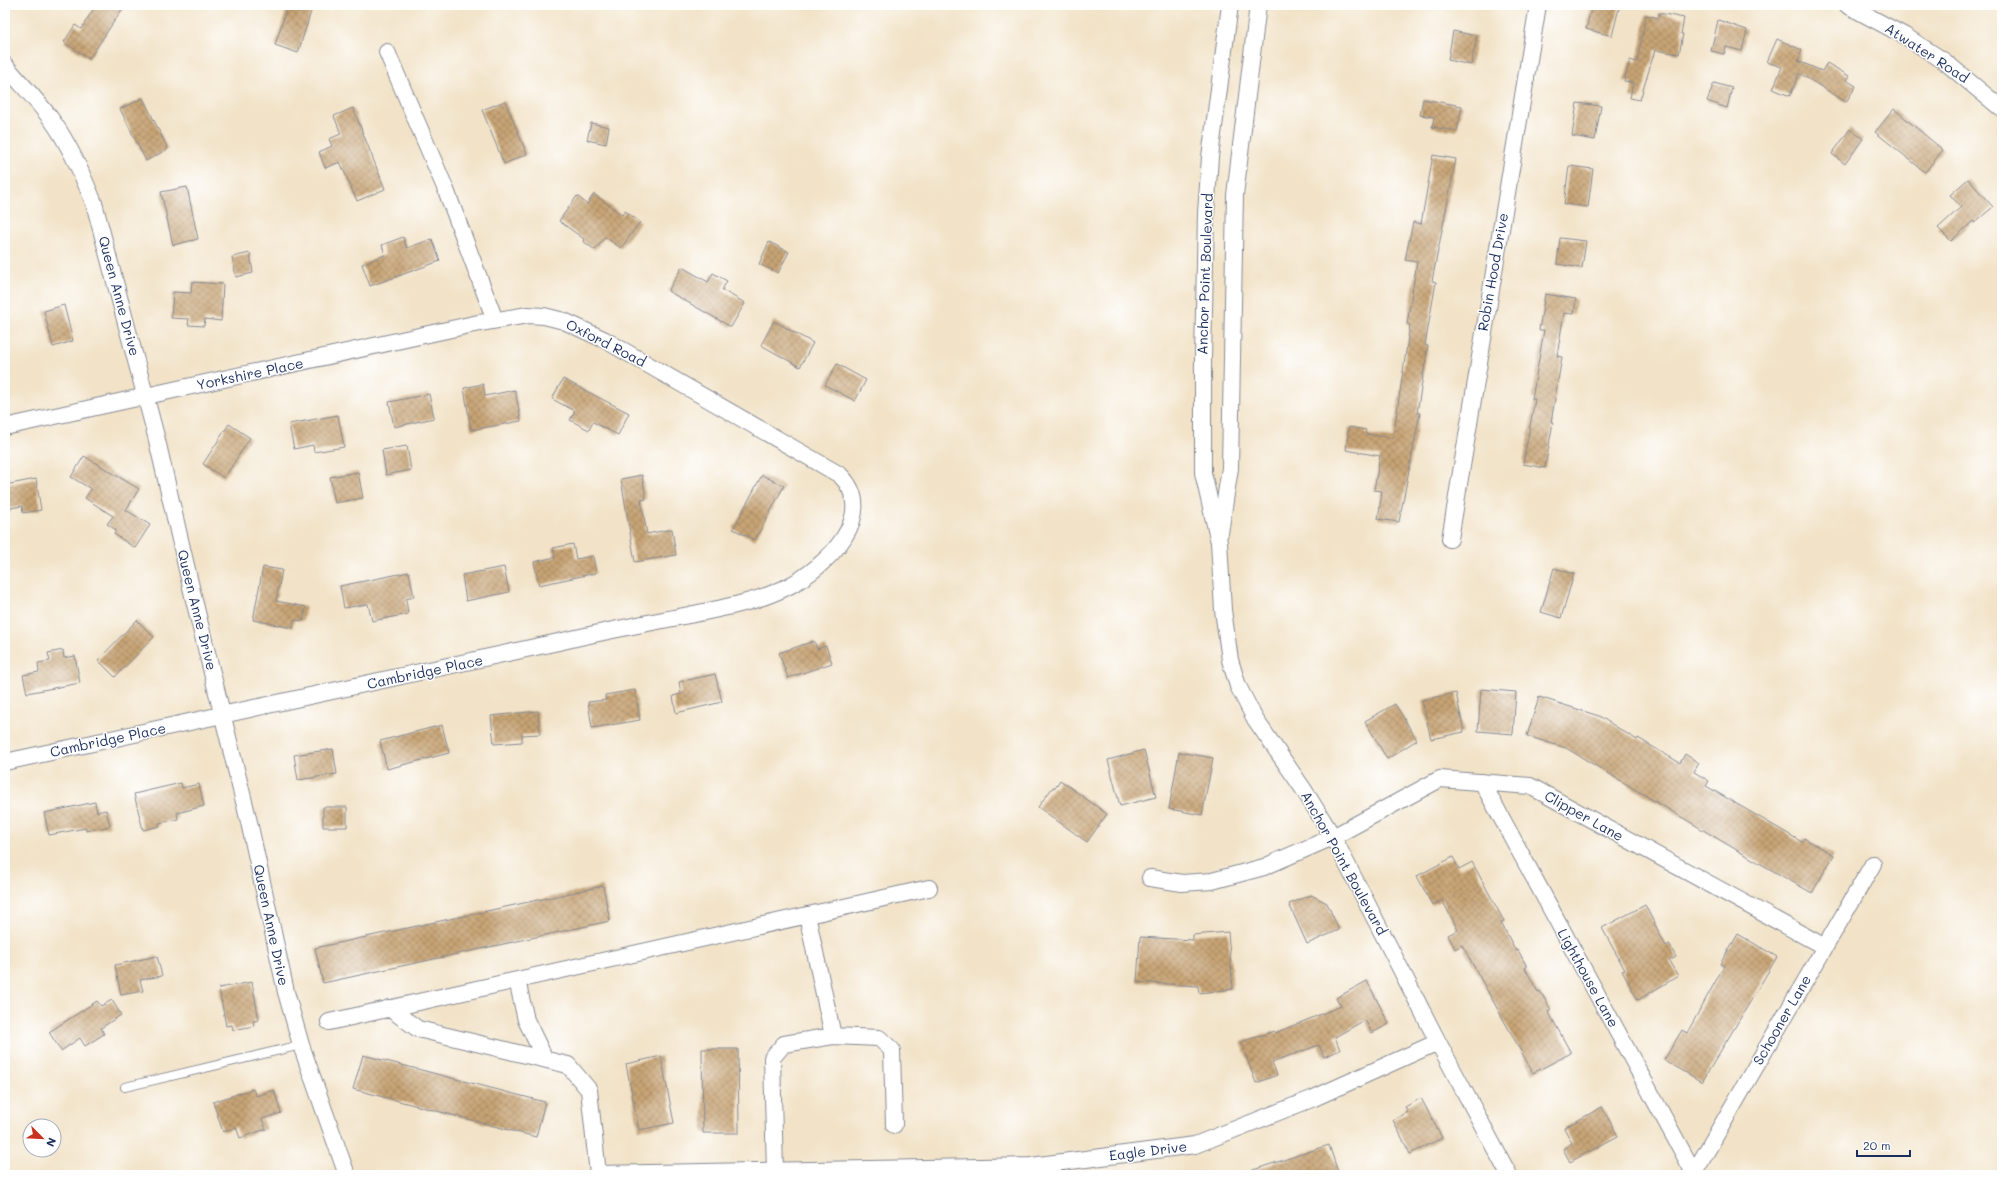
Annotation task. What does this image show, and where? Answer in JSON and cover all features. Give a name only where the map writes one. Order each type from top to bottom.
[{"type":"street","name":"Anchor Point Boulevard","points":[[1230,5],[1210,157],[1206,213],[1202,473],[1219,542],[1223,610],[1230,660],[1238,686],[1255,718],[1304,790],[1333,837],[1438,1042],[1509,1175]]},
{"type":"street","name":"Anchor Point Boulevard","points":[[1219,542],[1230,468],[1235,194],[1258,5]]},
{"type":"street","name":"Robin Hood Drive","points":[[1450,539],[1538,5]]},
{"type":"street","name":"Atwater Road","points":[[1847,5],[1906,36],[1944,61],[2002,109]]},
{"type":"street","points":[[387,52],[446,190],[495,320]]},
{"type":"street","name":"Queen Anne Drive","points":[[5,65],[50,118],[80,169],[94,203],[145,396],[223,715],[249,822],[286,992],[301,1045],[347,1175]]},
{"type":"street","name":"Oxford Road","points":[[495,320],[528,315],[544,316],[564,321],[605,340],[840,475],[847,482],[854,498],[855,512],[848,533],[832,553]]},
{"type":"street","name":"Yorkshire Place","points":[[5,427],[495,320]]},
{"type":"street","name":"Cambridge Place","points":[[5,762],[584,636],[738,605],[790,586],[809,574],[832,553]]},
{"type":"street","name":"Clipper Lane","points":[[1150,878],[1182,883],[1212,881],[1264,867],[1333,837],[1440,778],[1530,786],[1825,947]]},
{"type":"street","name":"Lighthouse Lane","points":[[1482,782],[1693,1174]]},
{"type":"street","name":"Schooner Lane","points":[[1693,1174],[1873,864]]},
{"type":"street","points":[[329,1022],[929,888]]},
{"type":"street","points":[[807,915],[833,1036]]},
{"type":"street","points":[[517,980],[526,1020],[545,1059]]},
{"type":"street","points":[[389,1008],[418,1029],[545,1059]]},
{"type":"street","points":[[775,1171],[772,1058],[784,1044],[833,1036],[879,1038],[892,1050],[894,1125]]},
{"type":"street","name":"Eagle Drive","points":[[545,1059],[568,1065],[589,1090],[598,1174],[775,1171],[1031,1166],[1195,1146],[1314,1098],[1438,1042]]},
{"type":"lane","points":[[125,1088],[301,1045]]},
{"type":"building","points":[[96,5],[125,5],[89,59],[64,42],[75,25],[81,29]]},
{"type":"building","points":[[288,5],[313,5],[298,53],[275,45]]},
{"type":"building","points":[[1592,5],[1609,5],[1619,8],[1612,36],[1586,29]]},
{"type":"building","points":[[1659,13],[1684,18],[1681,34],[1683,34],[1679,54],[1655,50],[1640,100],[1630,98],[1633,83],[1624,81],[1630,60],[1637,62],[1646,15],[1658,18]]},
{"type":"building","points":[[1718,20],[1747,30],[1742,51],[1726,47],[1724,54],[1711,51]]},
{"type":"building","points":[[1453,31],[1477,36],[1471,65],[1448,60]]},
{"type":"building","points":[[1777,39],[1802,50],[1798,61],[1822,71],[1827,63],[1849,76],[1846,80],[1856,86],[1846,102],[1799,73],[1790,96],[1773,89],[1782,67],[1767,62]]},
{"type":"building","points":[[1714,83],[1732,88],[1727,108],[1707,101]]},
{"type":"building","points":[[143,98],[168,149],[146,161],[120,109]]},
{"type":"building","points":[[1423,99],[1462,106],[1457,131],[1432,127],[1434,117],[1420,115]]},
{"type":"building","points":[[505,101],[527,154],[504,164],[482,110]]},
{"type":"building","points":[[1577,103],[1601,106],[1595,140],[1572,136]]},
{"type":"building","points":[[353,108],[385,189],[357,201],[340,162],[325,168],[319,152],[332,146],[329,139],[341,134],[334,116]]},
{"type":"building","points":[[1894,109],[1943,150],[1925,172],[1875,132]]},
{"type":"building","points":[[591,123],[609,127],[606,144],[587,140]]},
{"type":"building","points":[[1850,129],[1863,139],[1845,164],[1832,154]]},
{"type":"building","points":[[1433,155],[1456,159],[1432,281],[1436,282],[1425,345],[1428,346],[1417,413],[1420,413],[1399,522],[1378,519],[1382,491],[1374,490],[1380,456],[1346,450],[1349,427],[1366,430],[1365,434],[1393,438],[1410,325],[1407,324],[1417,262],[1405,260],[1413,222],[1421,224]]},
{"type":"building","points":[[1569,166],[1593,169],[1588,207],[1564,204]]},
{"type":"building","points":[[1968,179],[1993,207],[1974,223],[1973,221],[1951,241],[1938,228],[1961,207],[1950,195]]},
{"type":"building","points":[[187,187],[198,239],[173,245],[161,192]]},
{"type":"building","points":[[594,194],[622,215],[625,211],[640,222],[621,248],[605,237],[595,250],[583,241],[584,239],[559,221],[577,196],[587,204]]},
{"type":"building","points":[[403,237],[407,248],[432,239],[440,261],[370,286],[362,264],[385,255],[382,245]]},
{"type":"building","points":[[1560,238],[1586,241],[1582,268],[1557,264]]},
{"type":"building","points":[[769,242],[789,252],[778,273],[759,264]]},
{"type":"building","points":[[250,253],[253,273],[236,277],[232,257]]},
{"type":"building","points":[[682,267],[708,282],[713,273],[727,281],[722,290],[745,303],[731,327],[668,291]]},
{"type":"building","points":[[192,282],[223,284],[221,321],[205,319],[204,326],[188,325],[189,319],[171,318],[173,292],[191,293]]},
{"type":"building","points":[[1545,294],[1576,299],[1574,314],[1564,313],[1557,356],[1562,357],[1545,468],[1523,464],[1535,399],[1532,399],[1544,330],[1539,330]]},
{"type":"building","points":[[64,305],[73,341],[53,347],[44,311]]},
{"type":"building","points":[[774,321],[813,343],[800,367],[761,345]]},
{"type":"building","points":[[837,364],[866,380],[855,401],[825,385]]},
{"type":"building","points":[[563,379],[629,413],[618,435],[593,422],[589,430],[570,420],[575,411],[552,399]]},
{"type":"building","points":[[483,384],[485,396],[515,390],[521,421],[471,430],[464,388]]},
{"type":"building","points":[[429,394],[434,418],[394,427],[389,402]]},
{"type":"building","points":[[338,415],[344,447],[314,452],[313,445],[294,449],[289,424]]},
{"type":"building","points":[[229,424],[250,438],[224,478],[203,464]]},
{"type":"building","points":[[407,446],[411,470],[386,475],[382,450]]},
{"type":"building","points":[[84,456],[139,489],[126,510],[150,525],[135,548],[114,534],[116,530],[107,524],[113,516],[85,498],[91,489],[71,477]]},
{"type":"building","points":[[358,472],[363,498],[335,503],[330,477]]},
{"type":"building","points":[[642,475],[646,499],[641,500],[647,534],[672,529],[676,555],[635,562],[621,479]]},
{"type":"building","points":[[762,475],[784,486],[755,540],[733,529]]},
{"type":"building","points":[[36,479],[41,510],[23,513],[22,506],[5,509],[5,485]]},
{"type":"building","points":[[573,544],[576,559],[593,556],[596,573],[539,585],[534,562],[555,557],[553,548]]},
{"type":"building","points":[[263,567],[282,570],[276,601],[306,607],[303,621],[294,620],[293,628],[253,620]]},
{"type":"building","points":[[504,567],[509,592],[466,601],[462,575]]},
{"type":"building","points":[[1554,568],[1574,574],[1561,618],[1541,612]]},
{"type":"building","points":[[409,572],[414,597],[406,599],[408,614],[372,621],[368,604],[344,608],[340,586]]},
{"type":"building","points":[[137,620],[154,637],[115,677],[98,660]]},
{"type":"building","points":[[814,641],[817,649],[826,646],[832,663],[788,678],[779,653]]},
{"type":"building","points":[[63,650],[64,658],[75,656],[80,683],[27,693],[23,675],[39,672],[38,663],[50,661],[48,653]]},
{"type":"building","points":[[715,674],[722,702],[676,713],[673,696],[681,694],[679,682]]},
{"type":"building","points":[[1481,689],[1516,692],[1513,734],[1478,731]]},
{"type":"building","points":[[635,690],[640,720],[592,728],[588,702],[606,700],[605,695]]},
{"type":"building","points":[[1456,693],[1464,732],[1431,739],[1422,700]]},
{"type":"building","points":[[1539,697],[1599,716],[1637,740],[1638,738],[1680,763],[1685,754],[1699,763],[1694,772],[1709,781],[1706,786],[1802,842],[1804,838],[1834,855],[1812,893],[1740,852],[1566,748],[1527,736]]},
{"type":"building","points":[[1395,704],[1417,740],[1387,759],[1365,721]]},
{"type":"building","points":[[538,711],[540,734],[522,735],[522,742],[494,744],[491,716]]},
{"type":"building","points":[[442,725],[449,753],[387,769],[380,741]]},
{"type":"building","points":[[333,749],[337,774],[298,780],[294,755]]},
{"type":"building","points":[[1144,750],[1156,797],[1120,806],[1108,760]]},
{"type":"building","points":[[1179,752],[1213,758],[1202,815],[1169,809]]},
{"type":"building","points":[[1060,780],[1107,814],[1087,842],[1038,807]]},
{"type":"building","points":[[181,783],[182,788],[199,784],[204,806],[177,813],[178,819],[159,823],[160,826],[143,830],[134,794]]},
{"type":"building","points":[[95,802],[97,812],[106,810],[110,826],[86,831],[86,828],[49,835],[44,813]]},
{"type":"building","points":[[323,807],[347,807],[347,827],[323,827]]},
{"type":"building","points":[[1453,857],[1459,869],[1472,862],[1504,921],[1501,923],[1516,951],[1518,950],[1527,967],[1525,968],[1538,992],[1540,991],[1551,1010],[1548,1011],[1571,1053],[1533,1073],[1462,945],[1455,949],[1448,935],[1458,930],[1442,900],[1432,905],[1417,876]]},
{"type":"building","points":[[603,886],[610,921],[323,983],[315,948]]},
{"type":"building","points":[[1311,895],[1327,903],[1339,930],[1307,944],[1289,904]]},
{"type":"building","points":[[1645,905],[1666,946],[1669,944],[1676,957],[1669,961],[1678,976],[1638,1000],[1622,971],[1625,970],[1602,928]]},
{"type":"building","points":[[1228,932],[1233,989],[1199,993],[1198,986],[1137,982],[1140,937],[1193,940],[1193,935]]},
{"type":"building","points":[[1738,934],[1777,957],[1702,1082],[1664,1060],[1682,1030],[1687,1033],[1724,966],[1720,964]]},
{"type":"building","points":[[157,956],[162,976],[140,980],[143,991],[121,995],[115,965]]},
{"type":"building","points":[[1367,981],[1389,1024],[1372,1033],[1365,1020],[1335,1037],[1340,1050],[1324,1057],[1319,1045],[1272,1062],[1277,1075],[1256,1083],[1241,1042],[1274,1031],[1275,1033],[1341,1006],[1336,998]]},
{"type":"building","points":[[252,982],[259,1020],[253,1021],[254,1026],[233,1030],[232,1025],[226,1026],[219,988]]},
{"type":"building","points":[[112,1000],[121,1015],[101,1028],[104,1034],[85,1046],[80,1038],[61,1051],[49,1032],[97,1001],[101,1006]]},
{"type":"building","points":[[702,1049],[738,1049],[739,1133],[703,1133]]},
{"type":"building","points":[[363,1055],[545,1102],[536,1137],[353,1089]]},
{"type":"building","points":[[661,1056],[674,1123],[639,1130],[626,1064]]},
{"type":"building","points":[[253,1089],[256,1096],[274,1090],[281,1113],[262,1119],[266,1129],[240,1138],[236,1127],[223,1132],[213,1102]]},
{"type":"building","points":[[1421,1098],[1442,1138],[1410,1154],[1393,1120],[1408,1112],[1405,1107]]},
{"type":"building","points":[[1602,1107],[1618,1136],[1570,1162],[1563,1149],[1572,1143],[1564,1128]]},
{"type":"building","points":[[1329,1145],[1339,1175],[1244,1175],[1244,1173]]}]
